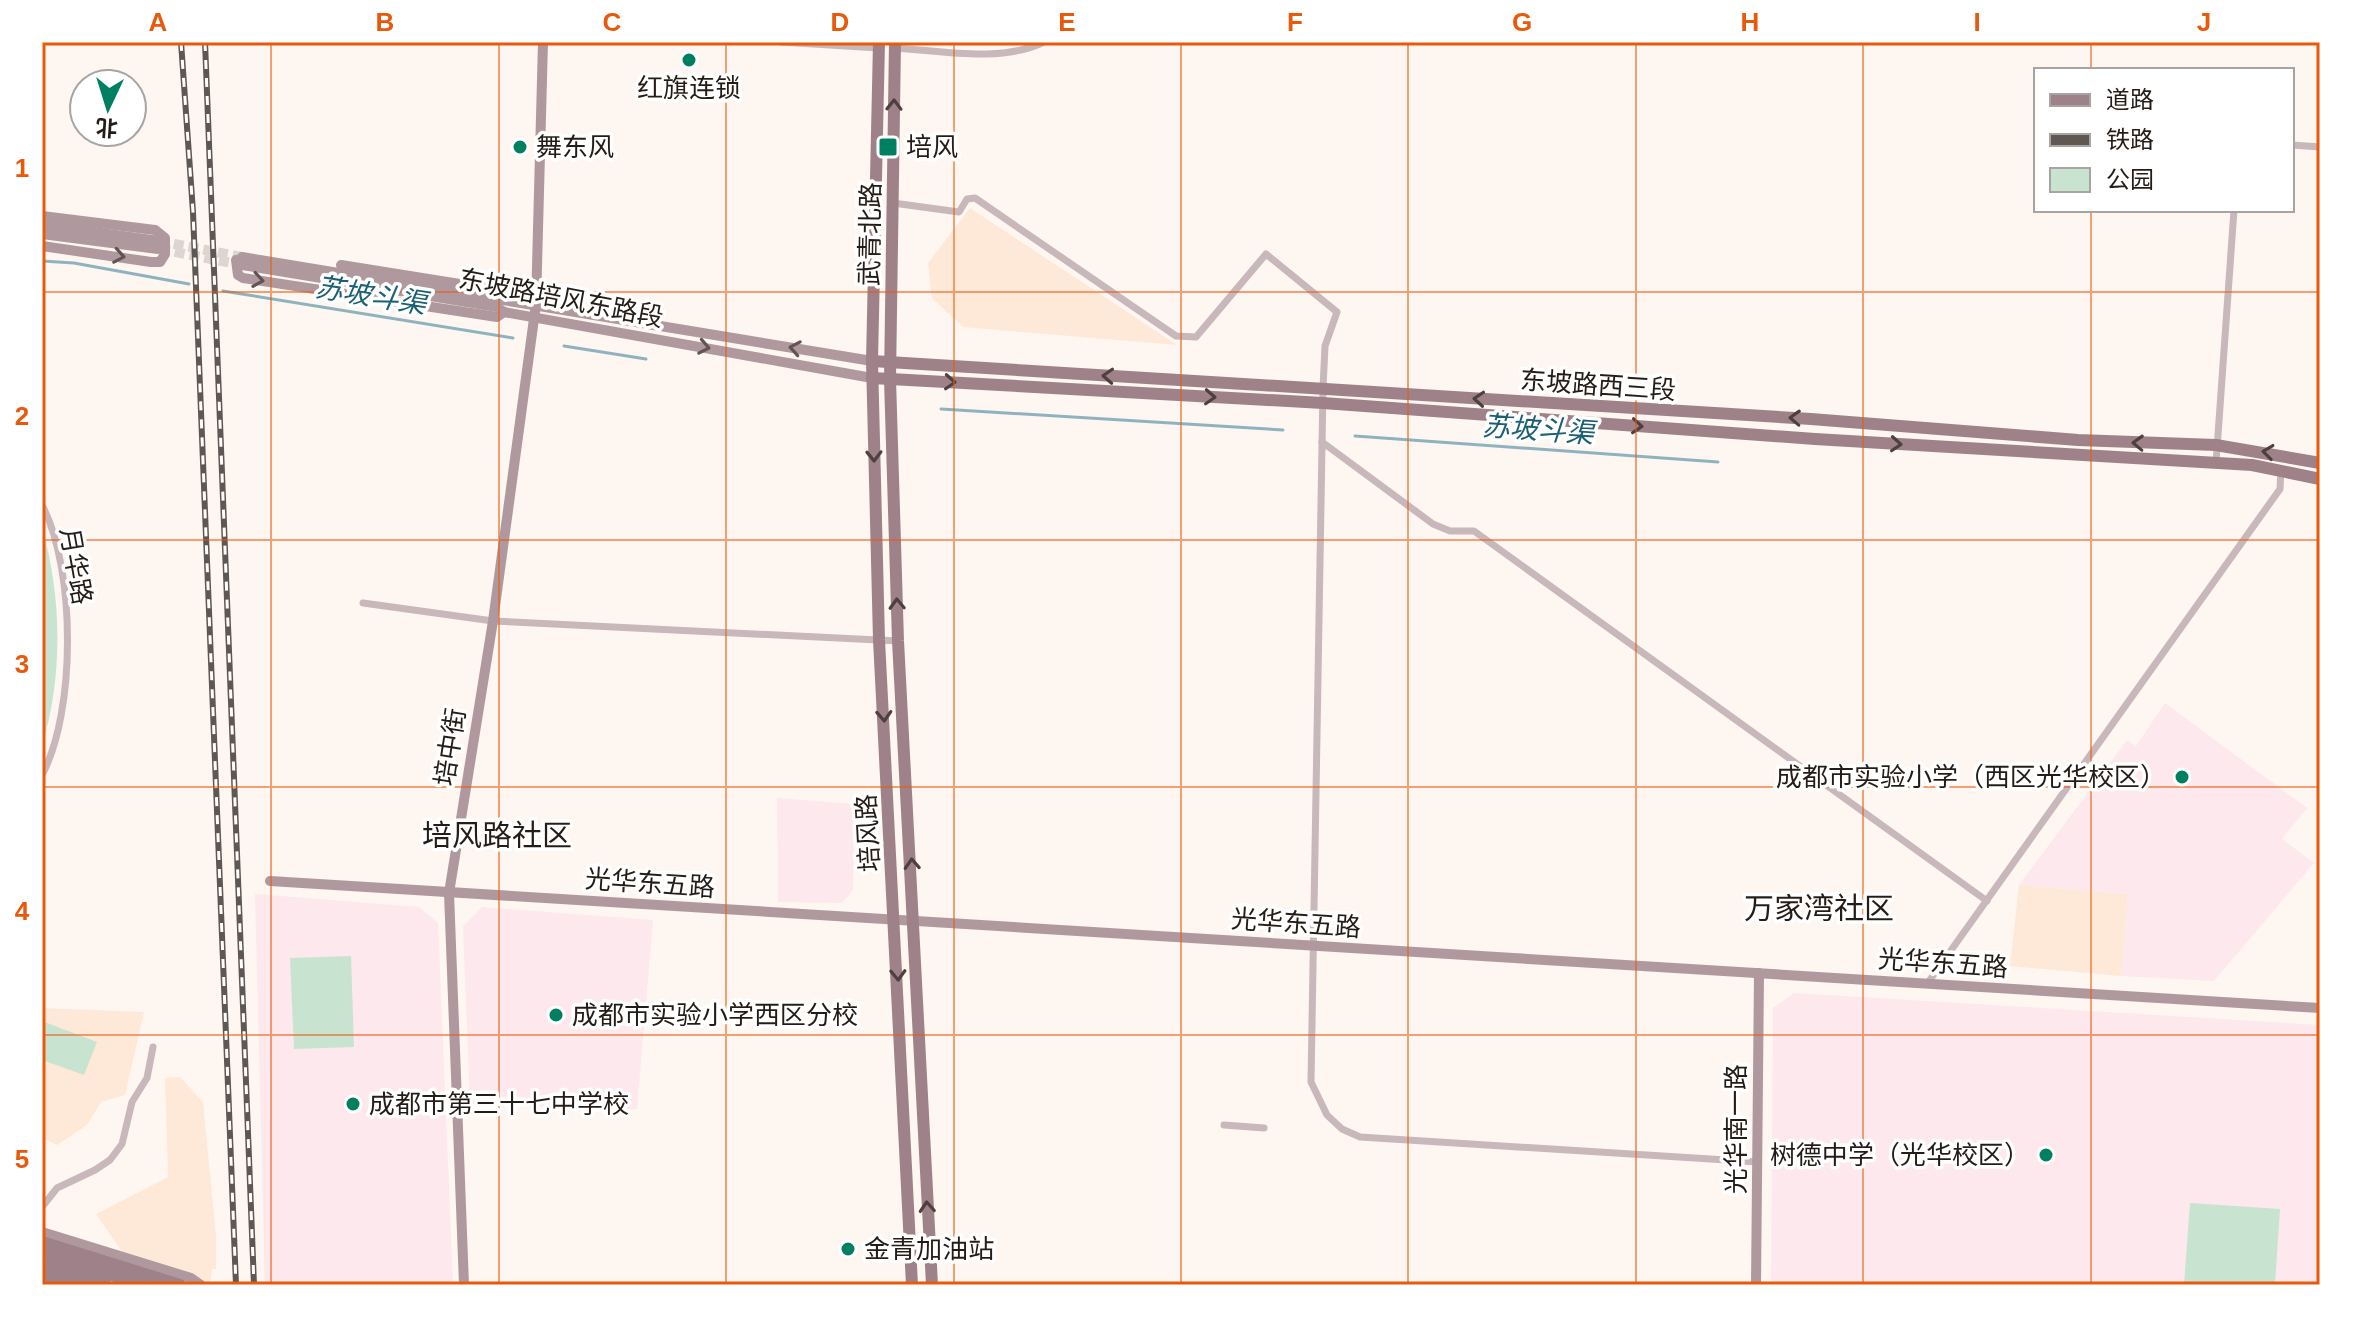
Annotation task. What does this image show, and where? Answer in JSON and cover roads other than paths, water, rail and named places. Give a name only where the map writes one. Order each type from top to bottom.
[{"type":"main road","name":"武青北路","points":[[872,378],[878,45]]},
{"type":"main road","name":"武青北路","points":[[890,379],[895,45]]},
{"type":"main road","name":"东坡路西三段","points":[[872,361],[1811,419],[2078,440],[2216,445],[2320,463]]},
{"type":"main road","name":"东坡路西三段","points":[[872,378],[1323,403],[2216,463],[2281,469],[2320,479]]},
{"type":"main road","name":"培风路","points":[[872,378],[879,640],[912,1285]]},
{"type":"main road","name":"培风路","points":[[890,379],[898,641],[932,1285]]},
{"type":"main road","points":[[42,1242],[180,1285]]},
{"type":"main road","points":[[42,1254],[144,1285]]},
{"type":"main road","points":[[42,1265],[106,1285]]},
{"type":"main road","points":[[42,1274],[76,1285]]},
{"type":"street","name":"培中街","points":[[464,1285],[449,893],[493,621],[535,310],[543,42]]},
{"type":"street","points":[[781,42],[878,45]]},
{"type":"street","points":[[895,45],[997,53],[1025,51],[1044,42]]},
{"type":"street","points":[[2294,145],[2320,147]]},
{"type":"street","points":[[893,203],[959,212],[967,199],[975,198],[1176,336],[1196,337],[1266,254],[1337,312],[1325,346],[1323,388],[1312,946],[1311,1082],[1327,1115],[1342,1129],[1360,1137],[1758,1162]]},
{"type":"street","points":[[2216,463],[2234,212]]},
{"type":"street","points":[[42,216],[155,230],[165,238],[165,254],[160,262],[151,262],[42,246]]},
{"type":"street","points":[[42,225],[158,245],[42,234]]},
{"type":"street","points":[[504,312],[497,317],[243,278],[238,275],[236,258],[244,251],[387,272],[497,290],[518,301]]},
{"type":"street","name":"东坡路培风东路段","points":[[872,361],[535,310],[504,312],[497,307],[242,261],[518,301],[535,310],[872,378]]},
{"type":"street","points":[[1322,442],[1433,524],[1450,531],[1474,531],[1987,901]]},
{"type":"street","points":[[1927,984],[2280,489],[2281,469]]},
{"type":"street","name":"月华路","points":[[42,505],[60,567],[68,667],[53,755],[42,775]]},
{"type":"street","points":[[363,603],[493,621],[898,641]]},
{"type":"street","name":"光华东五路","points":[[270,881],[2320,1008]]},
{"type":"street","name":"光华南一路","points":[[1756,1285],[1759,973]]},
{"type":"street","points":[[43,1204],[57,1188],[110,1160],[122,1144],[132,1102],[147,1078],[153,1047]]},
{"type":"street","points":[[1224,1125],[1264,1128]]},
{"type":"street","points":[[42,1232],[191,1278],[201,1285]]},
{"type":"waterway","name":"苏坡斗渠","points":[[42,261],[74,263],[189,284]]},
{"type":"waterway","name":"苏坡斗渠","points":[[223,291],[513,338]]},
{"type":"waterway","name":"苏坡斗渠","points":[[564,346],[646,359]]},
{"type":"waterway","name":"苏坡斗渠","points":[[941,409],[1283,430]]},
{"type":"waterway","name":"苏坡斗渠","points":[[1355,436],[1718,462]]},
{"type":"tunnel","points":[[159,241],[242,257]]},
{"type":"tunnel","points":[[160,249],[242,265]]},
{"type":"railway","points":[[181,42],[193,212],[236,1285]]},
{"type":"railway","points":[[205,42],[254,1285]]},
{"type":"place","name":"红旗连锁","points":[[689,60]]},
{"type":"place","name":"舞东风","points":[[520,147]]},
{"type":"place","name":"培风","points":[[888,147]]},
{"type":"place","name":"成都市实验小学（西区光华校区）","points":[[2182,777]]},
{"type":"place","name":"成都市实验小学西区分校","points":[[556,1015]]},
{"type":"place","name":"成都市第三十七中学校","points":[[353,1104]]},
{"type":"place","name":"树德中学（光华校区）","points":[[2046,1155]]},
{"type":"place","name":"金青加油站","points":[[848,1249]]},
{"type":"district","name":"培风路社区","points":[[497,836]]},
{"type":"district","name":"万家湾社区","points":[[1819,909]]}]
